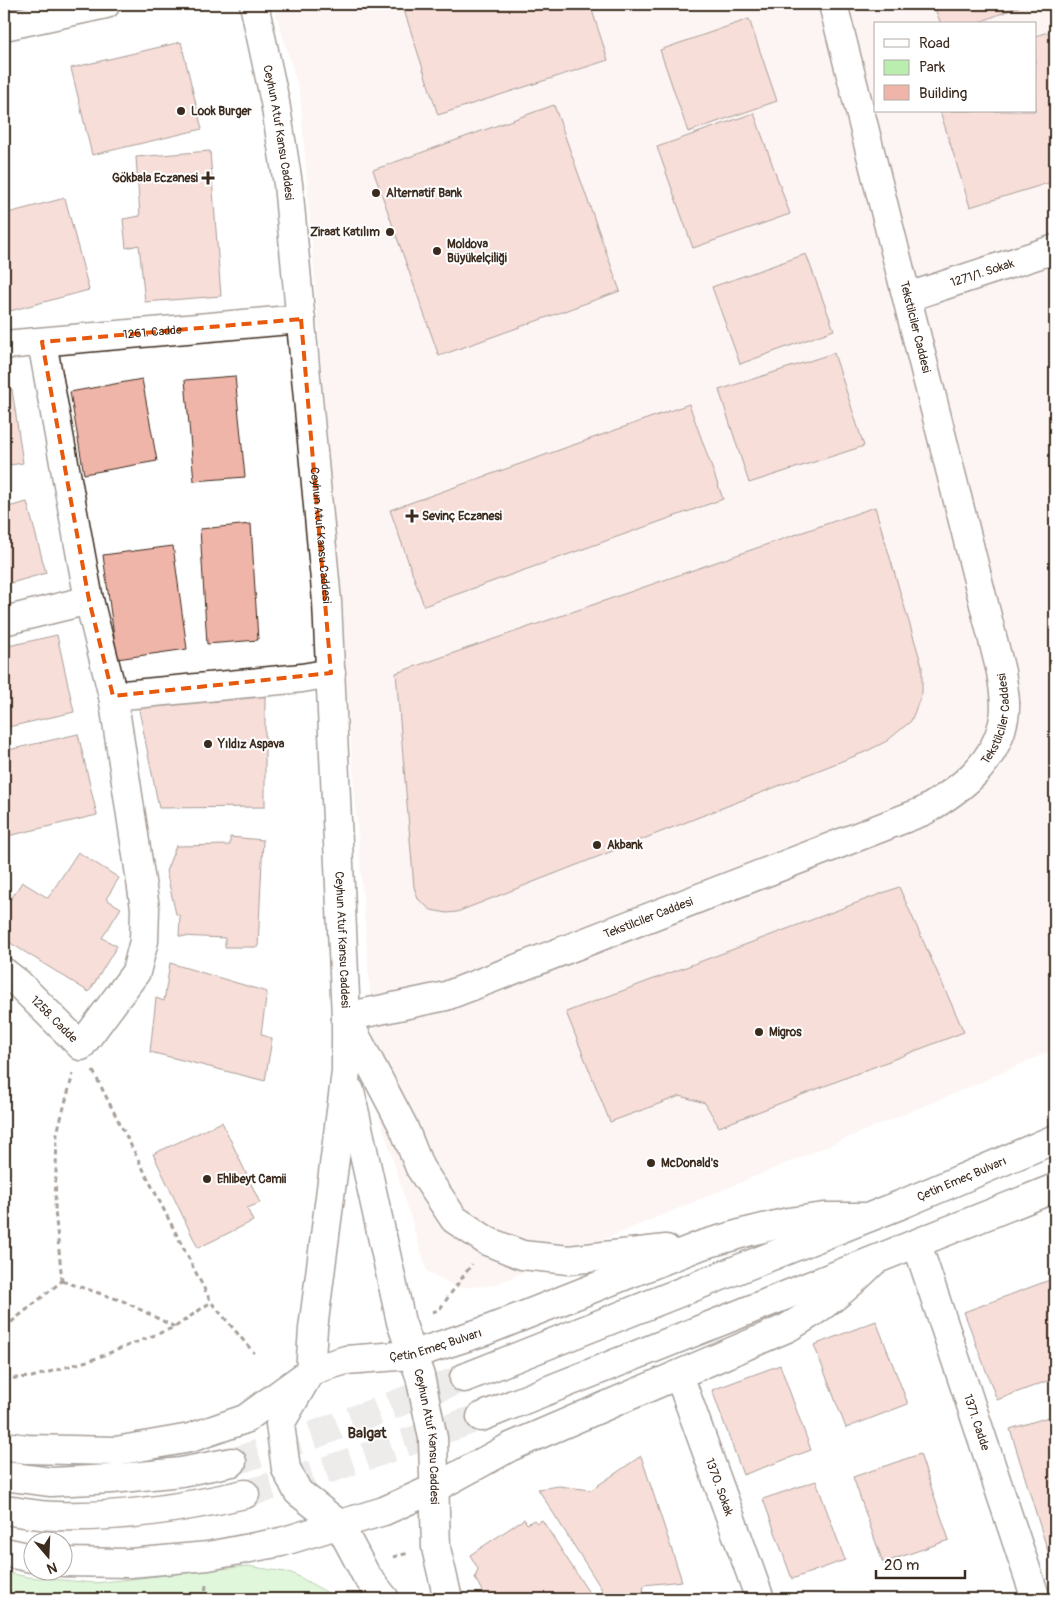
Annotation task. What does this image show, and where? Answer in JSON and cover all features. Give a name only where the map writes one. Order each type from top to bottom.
[{"type":"main road","points":[[4,26],[106,4]]},
{"type":"main road","name":"Ceyhun Atuf Kansu Caddesi","points":[[254,4],[275,102],[288,184],[327,602],[346,1017],[346,1072],[313,1329],[310,1372],[280,1424],[286,1469],[298,1492],[340,1524],[366,1575],[385,1599]]},
{"type":"main road","name":"Tekstilciler Caddesi","points":[[346,1017],[446,996],[924,811],[954,793],[983,766],[998,738],[1004,717],[1001,672],[833,4]]},
{"type":"main road","name":"1271/1. Sokak","points":[[908,297],[1055,249]]},
{"type":"main road","name":"1261. Cadde","points":[[4,345],[301,319]]},
{"type":"main road","points":[[42,342],[89,600],[112,696],[145,908],[144,941],[136,972],[81,1046]]},
{"type":"main road","points":[[4,620],[89,600]]},
{"type":"main road","points":[[112,696],[302,678],[330,673]]},
{"type":"main road","name":"1258. Cadde","points":[[8,979],[81,1046]]},
{"type":"main road","points":[[346,1017],[403,1126],[420,1168],[454,1219],[486,1241],[522,1255],[569,1260],[702,1245]]},
{"type":"main road","name":"Ceyhun Atuf Kansu Caddesi","points":[[346,1072],[401,1322],[411,1355],[420,1376],[433,1438],[436,1555],[448,1599]]},
{"type":"main road","name":"Çetin Emeç Bulvarı","points":[[464,1378],[869,1217],[1055,1139]]},
{"type":"main road","points":[[481,1417],[1055,1188]]},
{"type":"main road","name":"Çetin Emeç Bulvarı","points":[[4,1446],[27,1449],[116,1451],[190,1438],[245,1419],[310,1372],[346,1360],[411,1355],[485,1331],[702,1245],[788,1222],[824,1217],[869,1217]]},
{"type":"main road","name":"1371. Cadde","points":[[917,1244],[1036,1599]]},
{"type":"main road","points":[[72,1562],[130,1563],[208,1556],[281,1542],[384,1511],[433,1489],[510,1447],[757,1342],[816,1312],[846,1290],[874,1261]]},
{"type":"main road","name":"1370. Sokak","points":[[679,1375],[760,1599]]},
{"type":"main road","points":[[4,1476],[51,1482],[112,1479],[182,1472],[232,1462]]},
{"type":"main road","points":[[4,1510],[56,1516],[124,1514],[193,1506],[245,1494]]},
{"type":"main road","points":[[4,1552],[22,1556]]},
{"type":"main road","points":[[1041,1599],[1055,1596]]},
{"type":"path","points":[[62,1280],[55,1210],[58,1133],[81,1046]]},
{"type":"path","points":[[81,1046],[212,1302],[254,1353]]},
{"type":"path","points":[[432,1312],[439,1310],[473,1262]]},
{"type":"path","points":[[62,1280],[122,1301],[175,1327]]},
{"type":"path","points":[[4,1328],[62,1280]]},
{"type":"path","points":[[4,1379],[32,1377],[94,1359],[175,1327],[212,1302]]},
{"type":"path","points":[[394,1557],[409,1553]]},
{"type":"highlighted area","points":[[301,319],[331,673],[113,696],[89,600],[42,342]]},
{"type":"shaded area","points":[[273,4],[1055,4],[1055,1049],[970,1087],[494,1285],[457,1288],[427,1271],[380,1118],[300,93]]},
{"type":"green space","points":[[247,1566],[292,1573],[339,1599],[4,1599],[4,1572],[22,1576],[22,1580],[62,1580],[95,1583]]},
{"type":"building","points":[[402,4],[590,4],[608,60],[438,115]]},
{"type":"building","points":[[933,4],[1025,4],[980,22],[940,22]]},
{"type":"building","points":[[749,19],[777,101],[688,132],[660,50]]},
{"type":"building","points":[[1055,30],[1055,181],[970,207],[940,112],[1036,112],[1036,36]]},
{"type":"building","points":[[181,42],[202,129],[92,155],[71,68]]},
{"type":"building","points":[[554,105],[620,291],[439,356],[373,170]]},
{"type":"building","points":[[754,113],[790,214],[693,248],[657,147]]},
{"type":"building","points":[[210,151],[221,296],[145,302],[139,245],[126,248],[123,219],[140,216],[136,157]]},
{"type":"building","points":[[65,198],[89,290],[6,312],[4,305],[4,214]]},
{"type":"building","points":[[806,254],[834,330],[740,364],[712,287]]},
{"type":"building","points":[[834,353],[864,446],[749,483],[719,390]]},
{"type":"building","points":[[235,376],[245,477],[194,481],[185,380]]},
{"type":"building","points":[[142,379],[157,461],[84,474],[70,392]]},
{"type":"building","points":[[12,389],[23,463],[4,466],[4,390]]},
{"type":"building","points":[[689,404],[723,499],[424,606],[390,510]]},
{"type":"building","points":[[27,502],[46,573],[4,585],[4,508]]},
{"type":"building","points":[[875,507],[922,666],[922,693],[911,721],[887,741],[865,752],[457,912],[447,913],[431,910],[418,899],[414,887],[396,673]]},
{"type":"building","points":[[251,524],[258,640],[207,644],[200,529]]},
{"type":"building","points":[[173,546],[187,649],[117,659],[103,555]]},
{"type":"building","points":[[57,635],[74,712],[4,728],[4,647]]},
{"type":"building","points":[[265,688],[265,807],[159,808],[137,700]]},
{"type":"building","points":[[78,734],[97,815],[4,837],[4,751]]},
{"type":"building","points":[[230,837],[263,840],[258,947],[225,947],[225,938],[179,936],[180,916],[176,914],[166,871],[176,846],[230,845]]},
{"type":"building","points":[[78,852],[119,878],[106,899],[121,908],[102,938],[117,946],[89,992],[4,939],[4,910],[22,882],[48,898]]},
{"type":"building","points":[[899,887],[964,1032],[719,1127],[705,1103],[680,1096],[610,1122],[566,1012]]},
{"type":"building","points":[[170,963],[267,992],[261,1034],[272,1039],[265,1081],[150,1052],[156,998],[164,1001]]},
{"type":"building","name":"Ehlibeyt Camii","points":[[222,1122],[260,1203],[247,1208],[253,1221],[198,1248],[153,1154]]},
{"type":"building","points":[[1055,1278],[1055,1378],[997,1400],[964,1312]]},
{"type":"building","points":[[876,1321],[908,1404],[846,1428],[814,1345]]},
{"type":"building","points":[[780,1365],[811,1450],[743,1475],[712,1390]]},
{"type":"building","points":[[1055,1415],[1055,1553],[1049,1555],[1010,1429]]},
{"type":"building","points":[[920,1454],[949,1540],[883,1563],[853,1477]]},
{"type":"building","points":[[641,1456],[682,1581],[644,1585],[642,1599],[608,1599],[538,1489],[559,1486],[591,1490]]},
{"type":"building","points":[[816,1481],[845,1560],[792,1579],[763,1499]]},
{"type":"building","points":[[524,1519],[527,1524],[534,1520],[537,1523],[542,1520],[593,1599],[482,1599],[484,1595],[475,1578],[478,1569],[470,1555]]},
{"type":"tunnel","points":[[232,1462],[314,1435],[464,1378]]},
{"type":"tunnel","points":[[245,1494],[327,1470],[481,1417]]},
{"type":"place","name":"Look Burger","points":[[181,111]]},
{"type":"place","name":"Gökbala Eczanesi","points":[[208,178]]},
{"type":"place","name":"Alternatif Bank","points":[[376,193]]},
{"type":"place","name":"Ziraat Katılım","points":[[390,232]]},
{"type":"place","name":"Moldova Büyükelçiliği","points":[[437,251]]},
{"type":"place","name":"Sevinç Eczanesi","points":[[412,516]]},
{"type":"place","name":"Yıldız Aspava","points":[[208,744]]},
{"type":"place","name":"Akbank","points":[[597,845]]},
{"type":"place","name":"Migros","points":[[759,1032]]},
{"type":"place","name":"McDonald's","points":[[651,1163]]},
{"type":"place","name":"Ehlibeyt Camii","points":[[207,1179]]},
{"type":"district","name":"Balgat","points":[[367,1433]]}]
